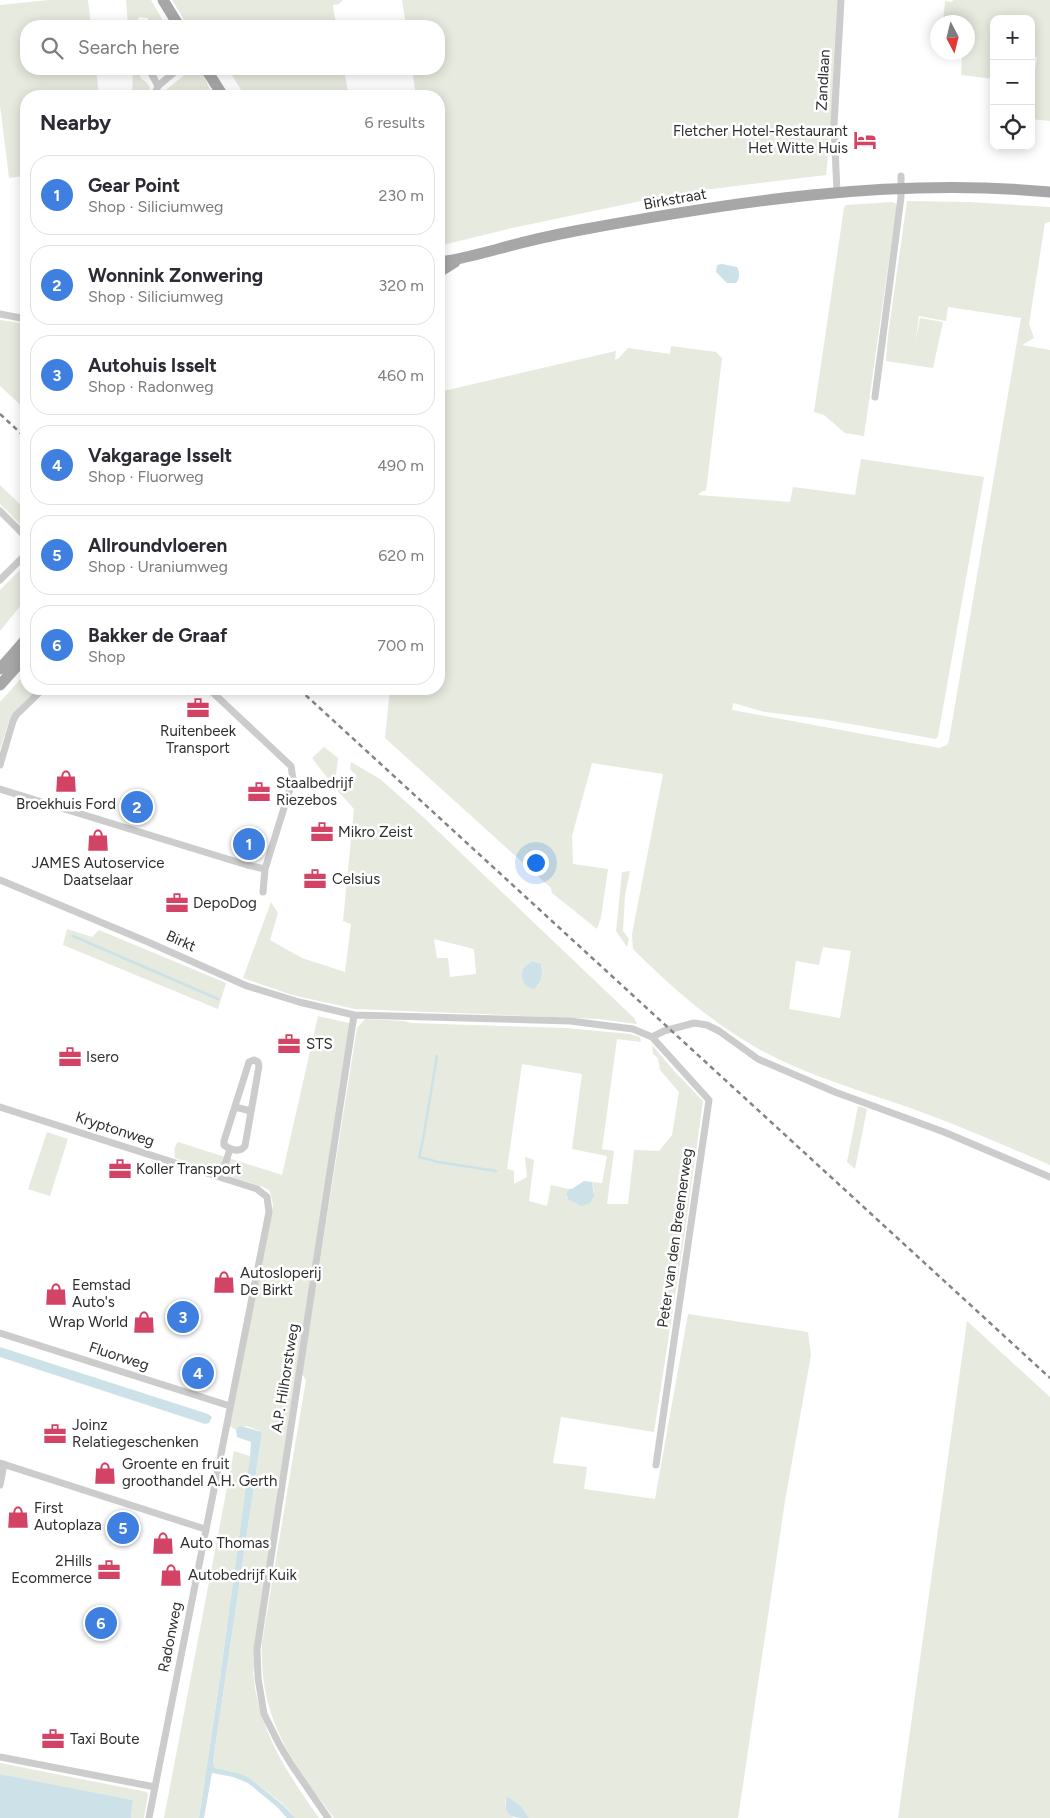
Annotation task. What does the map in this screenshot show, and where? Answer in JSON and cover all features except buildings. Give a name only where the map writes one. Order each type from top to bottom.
[{"type":"main road","points":[[163,0],[175,20]]},
{"type":"main road","points":[[210,75],[219,90]]},
{"type":"main road","name":"Birkstraat","points":[[445,261],[459,260],[542,237],[577,230],[747,202],[837,192],[901,182],[1050,192]]},
{"type":"main road","name":"Birkstraat","points":[[445,268],[459,260]]},
{"type":"main road","points":[[0,669],[20,646]]},
{"type":"main road","points":[[0,685],[20,663]]},
{"type":"street","name":"Zandlaan","points":[[837,192],[834,125],[841,0]]},
{"type":"street","points":[[152,75],[158,86]]},
{"type":"street","points":[[156,90],[158,86],[171,75]]},
{"type":"street","points":[[876,397],[901,182]]},
{"type":"street","points":[[0,314],[20,318]]},
{"type":"street","points":[[0,510],[20,531]]},
{"type":"street","points":[[0,525],[7,518]]},
{"type":"street","points":[[0,580],[20,560]]},
{"type":"street","points":[[0,765],[16,715],[37,695]]},
{"type":"street","points":[[215,695],[291,766],[294,778],[264,869],[263,892]]},
{"type":"street","points":[[0,789],[264,869]]},
{"type":"street","name":"Birkt","points":[[0,880],[247,986],[299,1002],[354,1015]]},
{"type":"street","name":"Peter van den Breemerweg","points":[[354,1015],[570,1021],[633,1029],[652,1037],[709,1100],[656,1465]]},
{"type":"street","name":"A.P. Hilhorstweg","points":[[328,1818],[278,1744],[264,1714],[258,1678],[257,1649],[354,1015]]},
{"type":"street","points":[[652,1037],[664,1031],[694,1023],[707,1025],[719,1031],[758,1059],[836,1092],[944,1132],[1050,1177]]},
{"type":"street","points":[[254,1060],[258,1062],[259,1066],[251,1111],[245,1146],[242,1150],[230,1149],[224,1145],[249,1062],[254,1060]]},
{"type":"street","name":"Kryptonweg","points":[[0,1107],[257,1189],[268,1197]]},
{"type":"street","points":[[235,1107],[251,1111]]},
{"type":"street","points":[[221,1177],[230,1149]]},
{"type":"street","name":"Radonweg","points":[[149,1818],[268,1212],[268,1197]]},
{"type":"street","name":"Fluorweg","points":[[0,1333],[230,1406]]},
{"type":"street","points":[[0,1485],[2,1464],[205,1529]]},
{"type":"street","points":[[0,1757],[155,1787]]},
{"type":"shaded area","points":[[49,0],[88,0],[90,20],[20,20],[20,75],[97,75],[98,90],[20,90],[20,177],[9,178],[0,105],[0,5]]},
{"type":"shaded area","points":[[126,0],[151,0],[163,20],[148,20],[148,18],[140,17],[138,20],[128,20]]},
{"type":"shaded area","points":[[172,0],[343,0],[339,4],[333,5],[335,20],[184,20]]},
{"type":"shaded area","points":[[402,0],[844,0],[826,175],[712,189],[646,200],[512,228],[445,245],[445,90],[415,90],[413,75],[445,75],[445,20],[405,20]]},
{"type":"shaded area","points":[[953,0],[1050,0],[1050,121],[1035,119],[1035,71],[1037,57],[1035,57],[1035,15],[990,15],[990,79],[961,75],[962,60],[975,60],[975,15],[944,15],[945,1],[952,2]]},
{"type":"shaded area","points":[[133,75],[140,75],[150,88],[149,90],[132,90]]},
{"type":"shaded area","points":[[184,75],[203,75],[210,90],[166,90]]},
{"type":"shaded area","points":[[232,75],[345,75],[348,90],[241,90]]},
{"type":"shaded area","points":[[907,201],[969,202],[1050,207],[1050,222],[1045,223],[1029,324],[1034,338],[1022,345],[1050,350],[1050,1165],[950,1123],[815,1075],[776,1058],[740,1038],[708,1015],[662,977],[633,949],[632,934],[663,774],[592,763],[572,836],[573,864],[608,869],[601,917],[597,929],[552,893],[551,888],[385,738],[389,695],[445,695],[445,391],[616,351],[615,360],[628,348],[670,354],[671,346],[716,352],[722,358],[706,491],[702,491],[698,495],[790,502],[793,487],[855,495],[861,459],[984,477],[936,739],[822,719],[765,712],[733,703],[732,710],[939,748],[947,745],[1021,318],[948,307],[946,321],[919,316],[915,343],[920,318],[943,322],[933,368],[886,361]],"holes":[[[823,947],[851,951],[840,1018],[789,1009],[796,961],[819,965]]]},
{"type":"shaded area","points":[[892,202],[897,204],[864,436],[845,433],[824,415],[814,412],[844,208],[846,205]]},
{"type":"shaded area","points":[[0,320],[20,323],[20,404],[0,386]]},
{"type":"shaded area","points":[[0,485],[20,504],[20,524],[0,504]]},
{"type":"shaded area","points":[[20,570],[20,606],[0,631],[0,590]]},
{"type":"shaded area","points":[[20,680],[20,695],[32,695],[14,713],[9,721],[0,750],[0,702]]},
{"type":"shaded area","points":[[324,747],[338,758],[335,782],[341,788],[357,776],[350,769],[351,762],[380,779],[422,816],[634,1018],[637,1024],[599,1019],[355,1009],[292,995],[243,978],[271,902],[278,913],[270,940],[302,958],[345,972],[351,924],[343,921],[354,809],[312,758]],"holes":[[[434,939],[474,949],[476,974],[450,977],[448,958],[437,958]],[[532,961],[541,964],[542,975],[538,986],[522,974],[523,968]]]},
{"type":"shaded area","points":[[630,871],[625,895],[623,931],[629,939],[627,947],[616,931],[622,872]]},
{"type":"shaded area","points":[[67,929],[92,937],[99,930],[226,983],[218,1009],[63,945]]},
{"type":"shaded area","points":[[318,1016],[349,1023],[350,1027],[253,1674],[259,1706],[272,1743],[294,1782],[319,1818],[295,1818],[283,1804],[248,1777],[215,1768],[213,1762],[262,1432],[247,1426],[238,1427],[236,1430],[230,1426],[273,1205],[270,1191],[263,1187],[175,1158],[174,1151],[178,1142],[282,1175]]},
{"type":"shaded area","points":[[365,1019],[411,1023],[566,1028],[630,1034],[640,1037],[641,1042],[617,1039],[602,1149],[614,1151],[607,1204],[628,1204],[634,1150],[659,1151],[672,1135],[679,1092],[660,1070],[658,1058],[653,1054],[652,1045],[703,1101],[654,1432],[561,1417],[553,1463],[587,1467],[584,1489],[655,1499],[688,1314],[808,1332],[811,1355],[785,1501],[738,1818],[529,1818],[521,1806],[507,1796],[506,1808],[514,1818],[334,1818],[304,1777],[280,1736],[266,1693],[262,1669],[262,1642],[306,1380],[302,1374],[357,1028]],"holes":[[[522,1064],[582,1074],[572,1149],[607,1156],[602,1183],[592,1182],[594,1192],[592,1200],[575,1203],[566,1197],[569,1189],[551,1185],[547,1206],[529,1201],[534,1160],[525,1157],[527,1177],[514,1184],[514,1171],[507,1169]]]},
{"type":"shaded area","points":[[858,1106],[867,1109],[855,1169],[847,1162]]},
{"type":"shaded area","points":[[47,1132],[68,1139],[50,1196],[28,1189]]},
{"type":"shaded area","points":[[967,1321],[1050,1397],[1050,1818],[898,1818]]},
{"type":"shaded area","points":[[234,1451],[250,1456],[199,1818],[164,1818]]},
{"type":"shaded area","points":[[0,1763],[147,1792],[144,1818],[131,1818],[133,1800],[0,1774]]},
{"type":"water","points":[[717,265],[737,267],[739,275],[736,283],[727,283],[716,272]]},
{"type":"water","points":[[532,961],[541,964],[542,971],[542,978],[533,989],[526,986],[522,975],[523,968]]},
{"type":"water","points":[[584,1181],[592,1182],[594,1196],[590,1203],[581,1206],[568,1199],[566,1194],[569,1189]]},
{"type":"water","points":[[0,1347],[208,1414],[212,1417],[209,1423],[205,1424],[0,1357]]},
{"type":"water","points":[[241,1426],[262,1432],[213,1762],[215,1768],[248,1777],[283,1805],[295,1818],[287,1818],[277,1807],[248,1783],[233,1777],[212,1773],[204,1818],[199,1818],[250,1456],[251,1442],[237,1437],[236,1430]]},
{"type":"water","points":[[0,1774],[133,1800],[131,1818],[0,1818]]},
{"type":"water","points":[[507,1796],[521,1806],[529,1818],[513,1816],[507,1812]]},
{"type":"waterway","points":[[73,936],[218,999]]},
{"type":"waterway","points":[[437,1056],[419,1157],[438,1162],[496,1171]]},
{"type":"railway","points":[[0,414],[20,432]]},
{"type":"railway","points":[[306,695],[1050,1378]]},
{"type":"place","name":"Fletcher Hotel-Restaurant Het Witte Huis","points":[[865,140]]},
{"type":"place","name":"Ruitenbeek Transport","points":[[198,708]]},
{"type":"place","name":"Broekhuis Ford","points":[[66,781]]},
{"type":"place","name":"Staalbedrijf Riezebos","points":[[259,792]]},
{"type":"place","name":"Wonnink Zonwering","points":[[137,807]]},
{"type":"place","name":"Mikro Zeist","points":[[322,832]]},
{"type":"place","name":"JAMES Autoservice Daatselaar","points":[[98,840]]},
{"type":"place","name":"Gear Point","points":[[249,844]]},
{"type":"place","name":"Celsius","points":[[315,879]]},
{"type":"place","name":"DepoDog","points":[[177,903]]},
{"type":"place","name":"STS","points":[[289,1044]]},
{"type":"place","name":"Isero","points":[[70,1057]]},
{"type":"place","name":"Koller Transport","points":[[120,1169]]},
{"type":"place","name":"Autosloperij De Birkt","points":[[224,1282]]},
{"type":"place","name":"Eemstad Auto's","points":[[56,1294]]},
{"type":"place","name":"Autohuis Isselt","points":[[183,1317]]},
{"type":"place","name":"Wrap World","points":[[144,1322]]},
{"type":"place","name":"Vakgarage Isselt","points":[[198,1373]]},
{"type":"place","name":"Joinz Relatiegeschenken","points":[[55,1434]]},
{"type":"place","name":"Groente en fruit groothandel A.H. Gerth","points":[[105,1473]]},
{"type":"place","name":"First Autoplaza","points":[[18,1517]]},
{"type":"place","name":"Allroundvloeren","points":[[123,1528]]},
{"type":"place","name":"Auto Thomas","points":[[163,1543]]},
{"type":"place","name":"2Hills Ecommerce","points":[[109,1570]]},
{"type":"place","name":"Autobedrijf Kuik","points":[[171,1575]]},
{"type":"place","name":"Bakker de Graaf","points":[[101,1623]]},
{"type":"place","name":"Taxi Boute","points":[[53,1739]]}]
